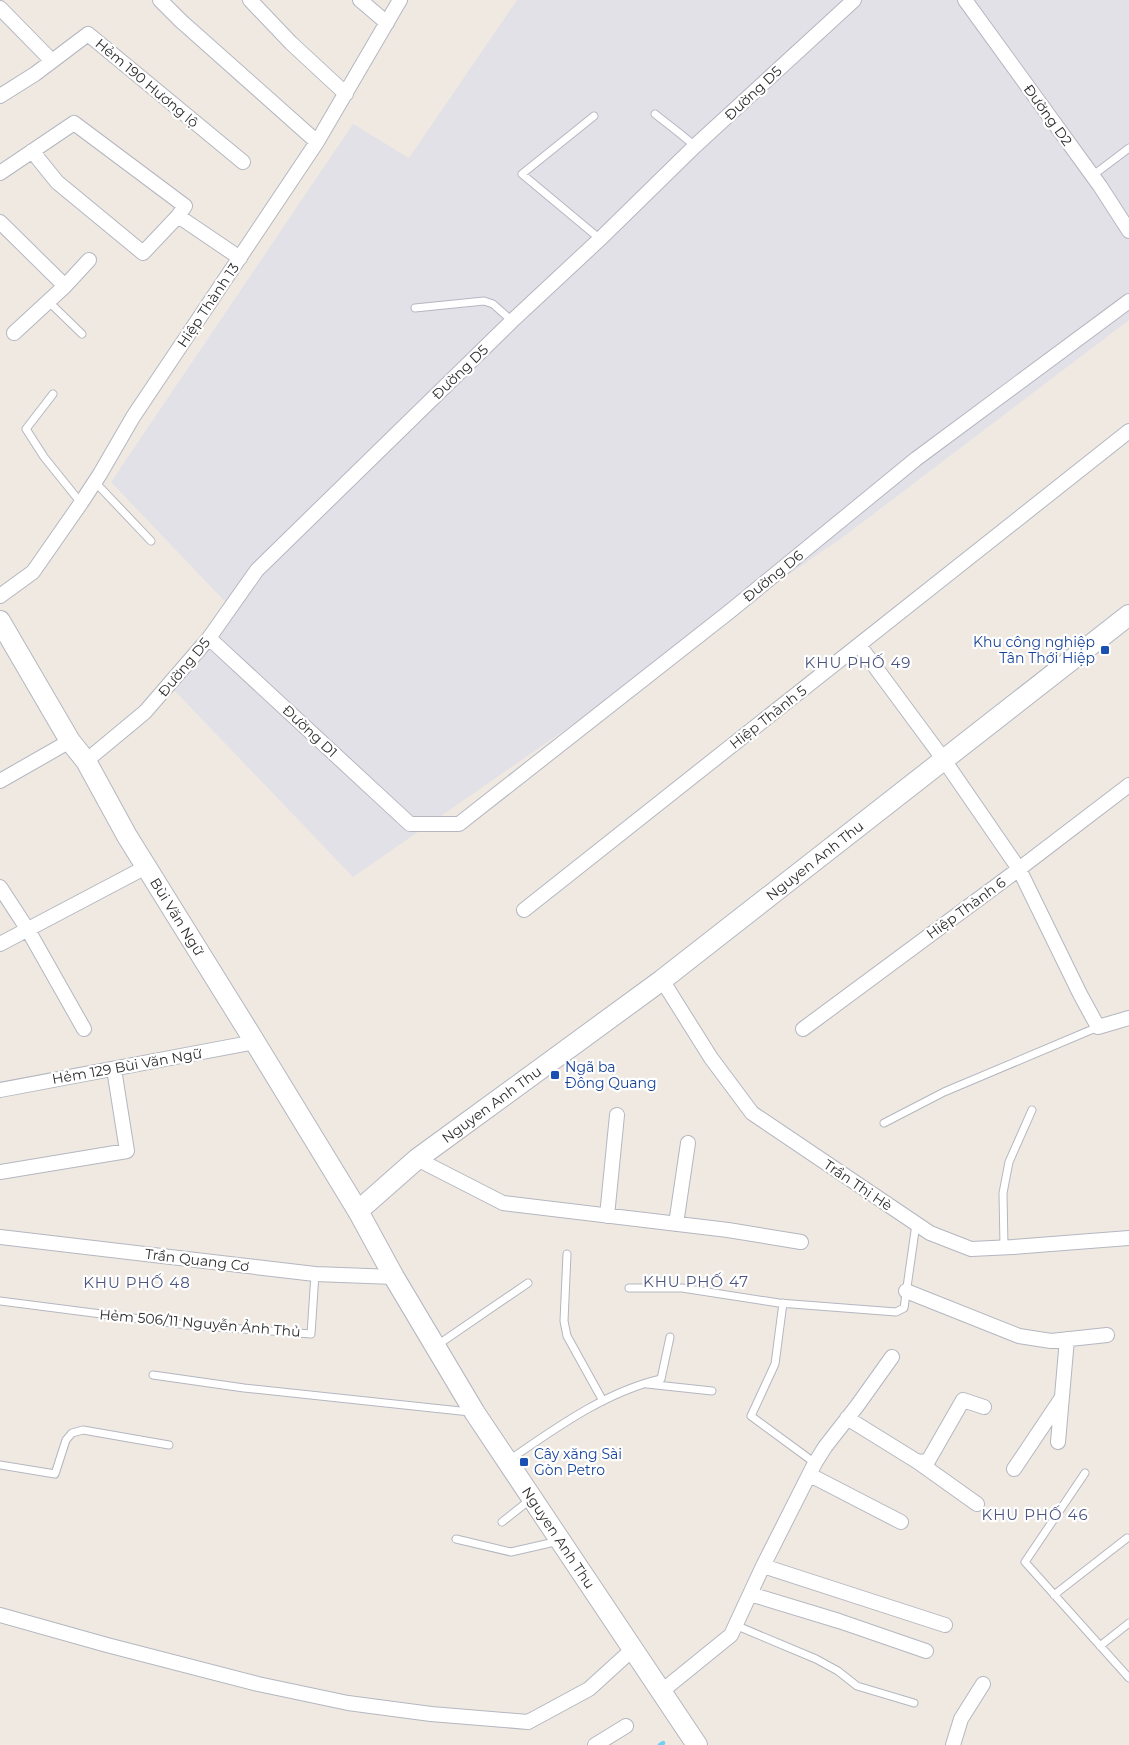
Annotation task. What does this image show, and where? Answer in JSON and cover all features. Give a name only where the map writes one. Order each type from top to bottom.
[{"type":"main road","name":"Nguyen Anh Thu","points":[[697,1745],[533,1497],[475,1413],[394,1277],[358,1211],[417,1159],[662,980],[1129,615]]},
{"type":"main road","name":"Bùi Văn Ngữ","points":[[0,621],[70,741],[86,761],[127,836],[358,1211]]},
{"type":"street","points":[[160,0],[317,142]]},
{"type":"street","points":[[250,0],[291,43],[346,94]]},
{"type":"street","points":[[360,0],[387,23]]},
{"type":"street","name":"Hiệp Thành 13","points":[[0,596],[33,572],[81,503],[133,417],[317,142],[400,0]]},
{"type":"street","name":"Đường D5","points":[[86,761],[145,712],[209,638],[257,570],[512,321],[600,239],[695,146],[854,0]]},
{"type":"street","name":"Đường D2","points":[[965,0],[1092,176],[1129,231]]},
{"type":"street","points":[[0,8],[52,61]]},
{"type":"street","name":"Hẻm 190 Hương lộ","points":[[0,96],[88,34],[242,162]]},
{"type":"street","points":[[0,173],[32,151],[74,123],[185,206],[178,216],[142,253],[57,182],[32,151]]},
{"type":"street","points":[[178,216],[240,258]]},
{"type":"street","points":[[0,222],[65,286]]},
{"type":"street","points":[[14,333],[49,302],[89,260]]},
{"type":"street","name":"Đường D6","points":[[410,824],[459,824],[729,612],[916,458],[1129,301]]},
{"type":"street","name":"Hiệp Thành 5","points":[[524,910],[1129,431]]},
{"type":"street","name":"Đường D1","points":[[209,638],[410,824]]},
{"type":"street","points":[[859,645],[944,760],[1019,869],[1098,1027],[1129,1018]]},
{"type":"street","points":[[0,781],[70,741]]},
{"type":"street","name":"Hiệp Thành 6","points":[[802,1029],[1019,869],[1129,785]]},
{"type":"street","points":[[0,944],[146,867]]},
{"type":"street","points":[[0,887],[28,930],[84,1029]]},
{"type":"street","name":"Trần Thị Hè","points":[[662,980],[711,1058],[752,1113],[930,1233],[971,1249],[1129,1238]]},
{"type":"street","name":"Hẻm 129 Bùi Văn Ngữ","points":[[0,1090],[255,1042]]},
{"type":"street","points":[[0,1172],[127,1150],[114,1069]]},
{"type":"street","points":[[607,1216],[617,1115]]},
{"type":"street","points":[[676,1224],[688,1143]]},
{"type":"street","points":[[417,1159],[503,1203],[676,1224],[801,1242]]},
{"type":"street","name":"Trần Quang Cơ","points":[[0,1237],[315,1274],[394,1277]]},
{"type":"street","points":[[906,1291],[1019,1336],[1050,1341],[1107,1334]]},
{"type":"street","points":[[1058,1442],[1068,1339]]},
{"type":"street","points":[[662,1692],[731,1635],[825,1447],[892,1356]]},
{"type":"street","points":[[1014,1469],[1062,1398]]},
{"type":"street","points":[[918,1462],[928,1461],[963,1400],[984,1407]]},
{"type":"street","points":[[847,1418],[918,1462],[977,1504]]},
{"type":"street","points":[[813,1469],[901,1522]]},
{"type":"street","points":[[764,1566],[945,1625]]},
{"type":"street","points":[[750,1594],[926,1651]]},
{"type":"street","points":[[0,1615],[258,1684],[348,1703],[431,1714],[528,1722],[589,1689],[633,1649]]},
{"type":"street","points":[[954,1745],[961,1719],[983,1684]]},
{"type":"street","points":[[596,1745],[626,1726]]},
{"type":"lane","points":[[655,114],[695,146]]},
{"type":"lane","points":[[594,116],[522,174],[600,239]]},
{"type":"lane","points":[[1092,176],[1129,148]]},
{"type":"lane","points":[[415,308],[484,301],[493,304],[512,321]]},
{"type":"lane","points":[[49,302],[82,334]]},
{"type":"lane","points":[[53,394],[26,429],[44,457],[81,503]]},
{"type":"lane","points":[[95,482],[152,541]]},
{"type":"lane","points":[[884,1123],[944,1092],[1098,1027]]},
{"type":"lane","points":[[1004,1247],[1004,1185],[1009,1162],[1032,1110]]},
{"type":"lane","points":[[629,1288],[682,1288],[783,1303],[896,1312],[904,1308],[916,1224]]},
{"type":"lane","points":[[567,1254],[564,1321],[566,1336],[603,1402]]},
{"type":"lane","name":"Hẻm 506/11 Nguyễn Ảnh Thủ","points":[[0,1301],[187,1325],[311,1334],[315,1274]]},
{"type":"lane","points":[[436,1346],[528,1282]]},
{"type":"lane","points":[[783,1303],[775,1364],[751,1416],[813,1469]]},
{"type":"lane","points":[[508,1460],[576,1415],[639,1384],[661,1379],[670,1337]]},
{"type":"lane","points":[[153,1375],[254,1389],[475,1413]]},
{"type":"lane","points":[[639,1384],[712,1391]]},
{"type":"lane","points":[[0,1465],[55,1474],[66,1440],[72,1433],[83,1430],[169,1446]]},
{"type":"lane","points":[[1085,1473],[1025,1562],[1129,1678]]},
{"type":"lane","points":[[502,1522],[533,1497]]},
{"type":"lane","points":[[1054,1595],[1127,1538]]},
{"type":"lane","points":[[456,1539],[511,1552],[562,1541]]},
{"type":"lane","points":[[1100,1646],[1129,1623]]},
{"type":"lane","points":[[735,1625],[816,1659],[838,1671],[857,1686],[914,1703]]},
{"type":"shaded area","points":[[517,0],[1129,0],[1129,320],[847,534],[353,877],[172,688],[235,612],[111,482],[353,124],[409,158]]},
{"type":"place","name":"Khu công nghiệp Tân Thới Hiệp","points":[[1105,650]]},
{"type":"place","name":"Ngã ba Đông Quang","points":[[555,1075]]},
{"type":"place","name":"Cây xăng Sài Gòn Petro","points":[[524,1462]]},
{"type":"district","name":"KHU PHỐ 49","points":[[858,663]]},
{"type":"district","name":"KHU PHỐ 47","points":[[696,1282]]},
{"type":"district","name":"KHU PHỐ 48","points":[[137,1283]]},
{"type":"district","name":"KHU PHỐ 46","points":[[1035,1515]]}]
